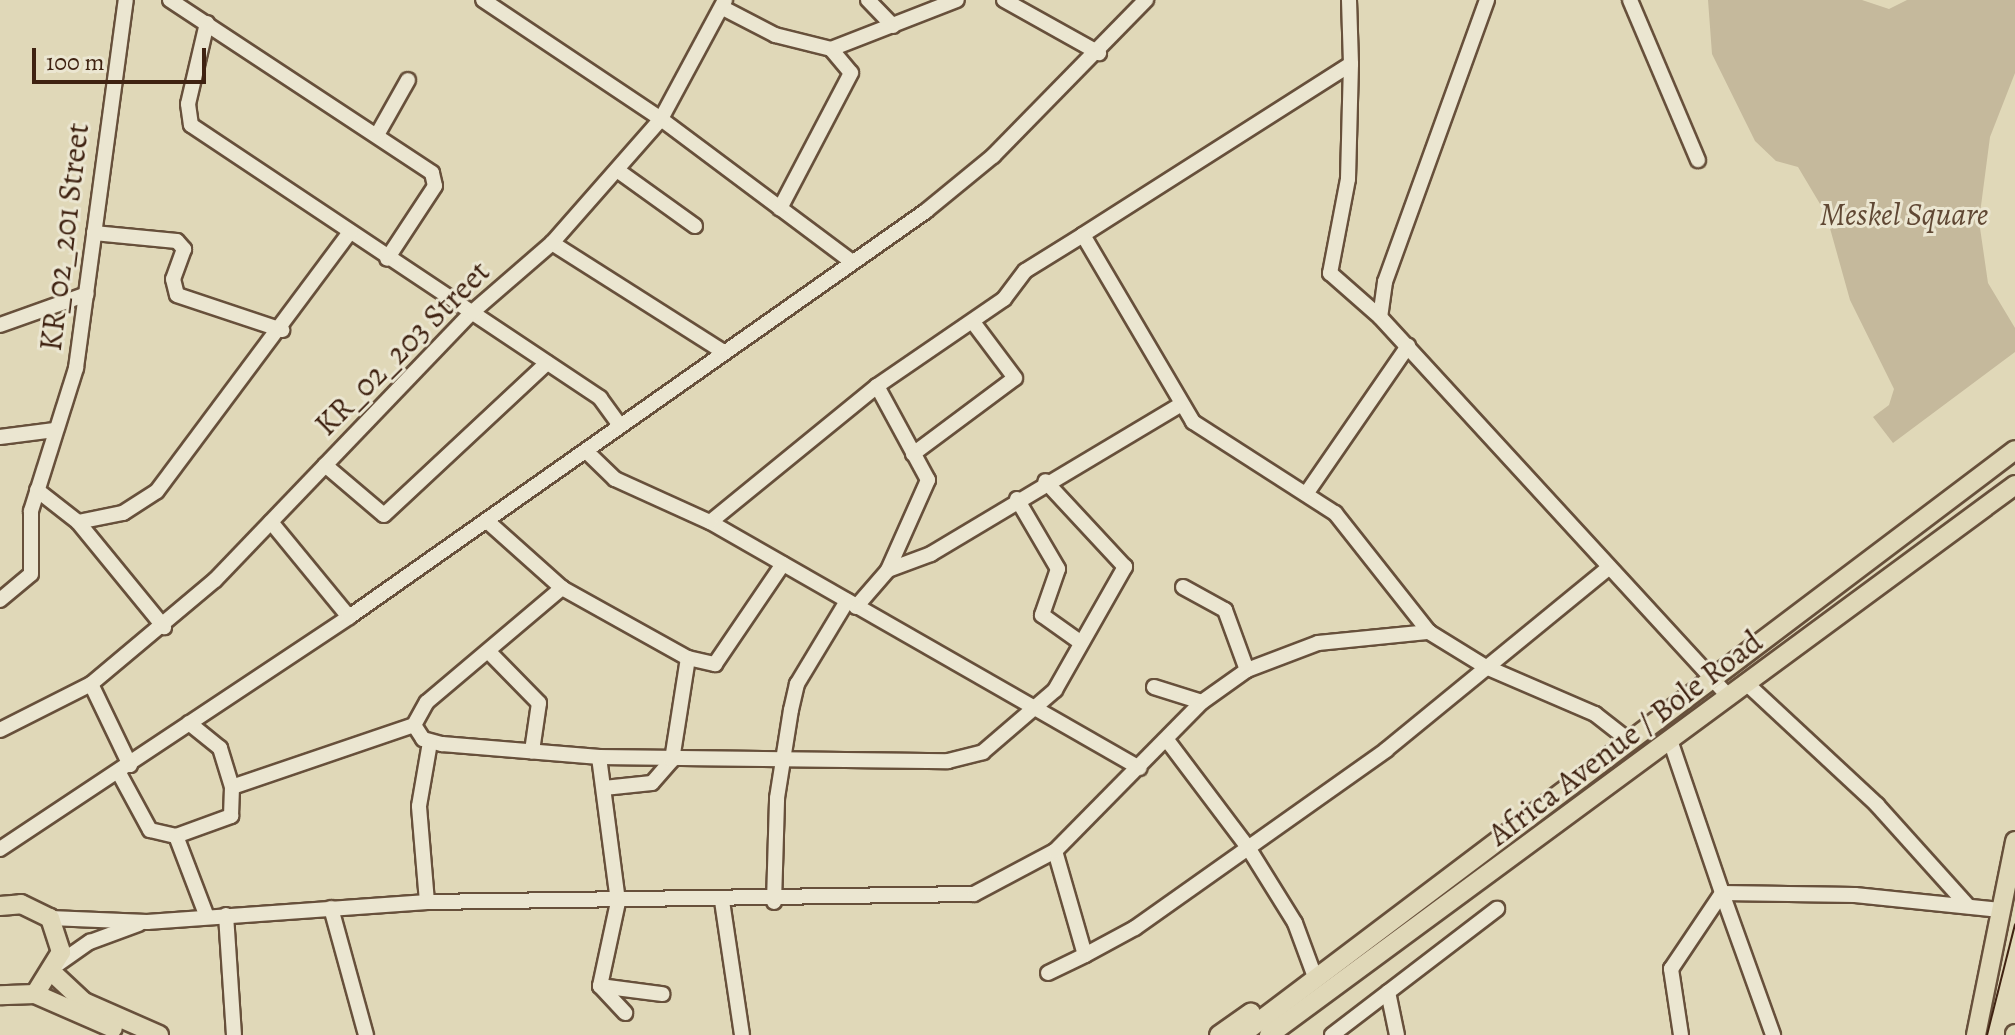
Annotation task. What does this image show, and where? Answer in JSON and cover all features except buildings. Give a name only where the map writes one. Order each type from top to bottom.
[{"type":"main road","name":"Africa Avenue / Bole Road","points":[[1269,1035],[1315,977],[1627,739],[2015,450]]},
{"type":"main road","name":"Africa Avenue / Bole Road","points":[[1241,1035],[1355,974],[2015,485]]},
{"type":"main road","points":[[1892,544],[1907,566]]},
{"type":"main road","points":[[1976,1035],[2015,841]]},
{"type":"main road","points":[[2,903],[50,918],[56,969],[84,1002],[159,1035]]},
{"type":"main road","points":[[1342,957],[1355,974]]},
{"type":"main road","points":[[35,994],[56,969]]},
{"type":"main road","points":[[4,1000],[35,994],[129,1035]]},
{"type":"main road","points":[[1219,1035],[1260,1007],[1293,1007],[1287,1035]]},
{"type":"street","name":"KR_02_201 Street","points":[[0,600],[31,574],[28,528],[55,430],[73,379],[126,0]]},
{"type":"street","points":[[170,0],[377,135],[437,179],[387,259]]},
{"type":"street","points":[[483,0],[661,119],[852,262]]},
{"type":"street","points":[[868,0],[893,26]]},
{"type":"street","points":[[831,49],[957,0]]},
{"type":"street","points":[[1004,0],[1099,53]]},
{"type":"street","points":[[0,849],[349,617],[587,452],[852,262],[993,156],[1099,53],[1146,0]]},
{"type":"street","points":[[1349,0],[1348,179],[1329,263],[1335,284],[1380,317],[1408,346],[1608,568],[1714,675],[1729,697]]},
{"type":"street","points":[[1380,317],[1385,282],[1487,0]]},
{"type":"street","points":[[1630,0],[1698,160]]},
{"type":"street","points":[[724,4],[775,35],[831,49],[849,67],[848,86],[780,208]]},
{"type":"street","name":"KR_02_203 Street","points":[[0,730],[91,684],[164,627],[271,522],[469,315],[552,243],[661,119],[724,4]]},
{"type":"street","points":[[207,23],[188,104],[191,125],[469,315],[600,398],[620,426]]},
{"type":"street","points":[[710,522],[877,386],[973,322],[1025,271],[1351,64]]},
{"type":"street","points":[[377,135],[408,80]]},
{"type":"street","points":[[617,170],[695,226]]},
{"type":"street","points":[[78,522],[123,513],[157,491],[282,330],[350,232]]},
{"type":"street","points":[[94,233],[177,241],[184,249],[173,279],[177,295],[282,330]]},
{"type":"street","points":[[1083,235],[1180,405],[1201,430],[1335,513],[1429,632],[1486,667],[1595,714],[1627,739]]},
{"type":"street","points":[[552,243],[724,352]]},
{"type":"street","points":[[0,325],[87,294]]},
{"type":"street","points":[[913,454],[1016,375],[973,322]]},
{"type":"street","points":[[1306,494],[1408,346]]},
{"type":"street","points":[[325,465],[384,515],[547,363]]},
{"type":"street","points":[[774,902],[781,763],[797,684],[852,604],[888,570],[928,480],[877,386]]},
{"type":"street","points":[[888,570],[931,554],[1045,481],[1180,405]]},
{"type":"street","points":[[0,437],[55,430]]},
{"type":"street","points":[[587,452],[615,479],[710,522],[1140,768]]},
{"type":"street","points":[[414,725],[430,742],[599,757],[781,763],[962,758],[1012,732],[1066,676],[1080,642],[1125,561],[1045,481]]},
{"type":"street","points":[[37,490],[78,522],[164,627]]},
{"type":"street","points":[[1017,499],[1058,569],[1042,615],[1080,642]]},
{"type":"street","points":[[487,521],[562,588],[688,658],[721,659],[783,564]]},
{"type":"street","points":[[271,522],[349,617]]},
{"type":"street","points":[[1048,973],[1085,955],[1249,849],[1486,667],[1608,568]]},
{"type":"street","points":[[1183,587],[1225,610],[1247,670]]},
{"type":"street","points":[[232,787],[414,725],[427,702],[490,653],[562,588]]},
{"type":"street","points":[[50,918],[147,922],[427,902],[774,902],[974,894],[1055,851],[1202,702],[1247,670],[1318,643],[1429,632]]},
{"type":"street","points":[[490,653],[539,703],[532,751]]},
{"type":"street","points":[[604,788],[652,783],[672,760],[688,658]]},
{"type":"street","points":[[91,684],[150,830],[176,836],[231,816],[232,787],[220,748],[189,723]]},
{"type":"street","points":[[1747,684],[1877,805],[1968,906]]},
{"type":"street","points":[[1154,687],[1202,702]]},
{"type":"street","points":[[1167,740],[1249,849],[1295,923],[1315,977]]},
{"type":"street","points":[[1670,740],[1773,1035]]},
{"type":"street","points":[[427,902],[419,806],[430,742]]},
{"type":"street","points":[[599,757],[618,902],[600,986]]},
{"type":"street","points":[[176,836],[207,917]]},
{"type":"street","points":[[1055,851],[1085,955]]},
{"type":"street","points":[[1722,893],[2000,910]]},
{"type":"street","points":[[1681,1035],[1671,969],[1722,893]]},
{"type":"street","points":[[722,901],[742,1035]]},
{"type":"street","points":[[331,908],[366,1035]]},
{"type":"street","points":[[1332,1035],[1497,909]]},
{"type":"street","points":[[226,915],[234,1035]]},
{"type":"street","points":[[56,969],[90,942],[147,922]]},
{"type":"street","points":[[600,986],[662,994]]},
{"type":"street","points":[[600,986],[625,1013]]},
{"type":"street","points":[[1388,992],[1397,1035]]},
{"type":"green space","name":"Meskel Square","points":[[1708,0],[1862,0],[1889,9],[1907,0],[2015,0],[2015,73],[1990,137],[1979,221],[1988,283],[2015,328],[2015,352],[1893,443],[1873,417],[1889,405],[1894,389],[1850,300],[1826,214],[1798,167],[1776,161],[1755,141],[1712,54]]},
{"type":"tram line","points":[[1987,1035],[2015,924]]}]
